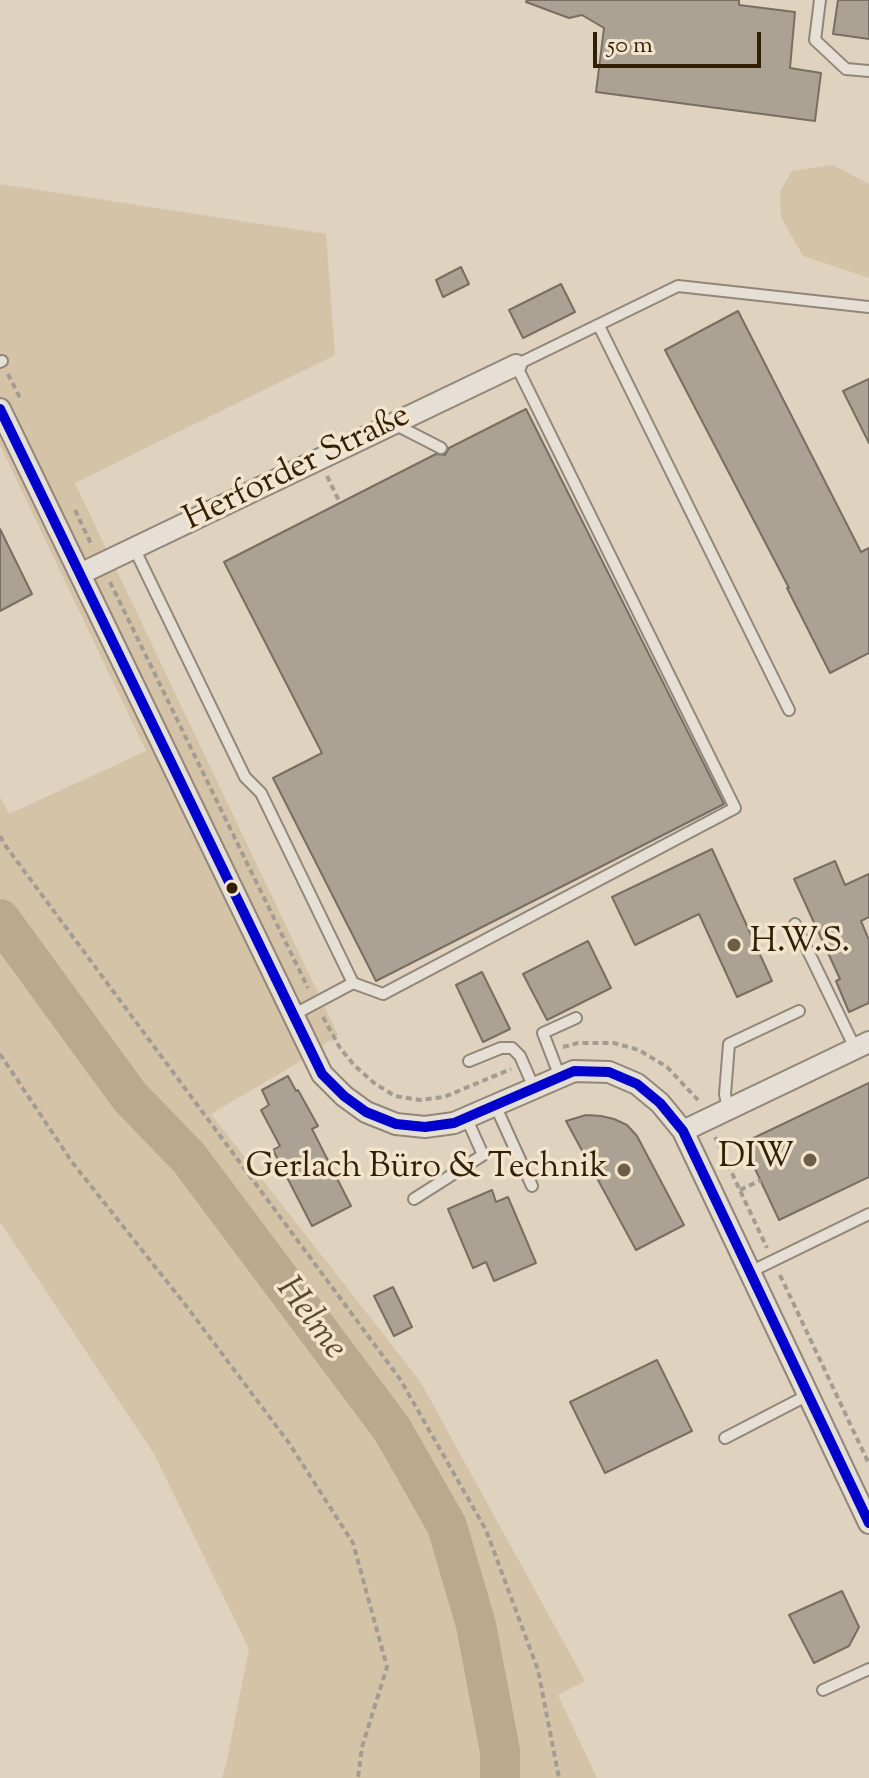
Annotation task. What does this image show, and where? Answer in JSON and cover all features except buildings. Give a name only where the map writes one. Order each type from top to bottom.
[{"type":"street","name":"Herforder Straße","points":[[80,574],[516,365]]},
{"type":"street","points":[[0,409],[322,1074],[366,1112],[396,1124],[425,1127],[454,1123],[574,1071],[609,1072],[637,1084],[660,1103],[683,1131],[869,1523]]},
{"type":"street","points":[[683,1131],[862,1045]]},
{"type":"lane","points":[[820,0],[815,40],[846,69],[869,71]]},
{"type":"lane","points":[[134,548],[245,777],[261,793],[353,983],[383,994],[735,808],[516,365],[678,286],[869,307]]},
{"type":"lane","points":[[599,326],[789,710]]},
{"type":"lane","points":[[395,424],[441,448]]},
{"type":"lane","points":[[795,924],[862,1045]]},
{"type":"lane","points":[[293,1015],[353,983]]},
{"type":"lane","points":[[728,1110],[725,1094],[729,1044],[799,1011]]},
{"type":"lane","points":[[560,1077],[543,1033],[576,1018]]},
{"type":"lane","points":[[469,1061],[501,1048],[512,1048],[524,1063],[534,1088]]},
{"type":"lane","points":[[495,1105],[532,1186]]},
{"type":"lane","points":[[414,1199],[483,1155],[466,1117]]},
{"type":"lane","points":[[750,1272],[869,1214]]},
{"type":"lane","points":[[725,1438],[808,1395]]},
{"type":"lane","points":[[823,1690],[869,1669]]},
{"type":"path","points":[[1,361],[22,401]]},
{"type":"path","points":[[320,459],[340,503]]},
{"type":"path","points":[[75,510],[340,1048],[374,1083],[395,1096],[420,1100],[444,1097],[524,1063]]},
{"type":"path","points":[[0,836],[400,1379],[486,1530],[538,1670],[559,1778]]},
{"type":"path","points":[[551,1052],[578,1043],[614,1043],[639,1050],[667,1067],[697,1096],[869,1464]]},
{"type":"path","points":[[0,1054],[72,1162],[184,1303],[289,1443],[353,1543],[387,1667],[362,1747],[358,1778]]},
{"type":"path","points":[[740,1190],[761,1180]]},
{"type":"shaded area","points":[[833,165],[869,184],[869,278],[803,256],[781,217],[780,191],[792,171]]},
{"type":"shaded area","points":[[0,184],[326,234],[335,355],[75,483],[338,1035],[211,1114],[420,1381],[585,1681],[558,1695],[597,1778],[222,1778],[249,1649],[154,1454],[0,1222],[0,797],[9,814],[146,751],[0,445]]},
{"type":"waterway","name":"Helme","points":[[0,919],[130,1097],[189,1158],[392,1429],[447,1526],[476,1625],[500,1751],[500,1778]]},
{"type":"transit line","points":[[0,409],[322,1074],[366,1112],[396,1124],[425,1127],[454,1123],[574,1071],[609,1072],[637,1084],[660,1103],[683,1131],[869,1523]]},
{"type":"place","name":"H.W.S.","points":[[734,945]]},
{"type":"place","name":"DIW","points":[[810,1160]]},
{"type":"place","name":"Gerlach Büro & Technik","points":[[624,1170]]}]
